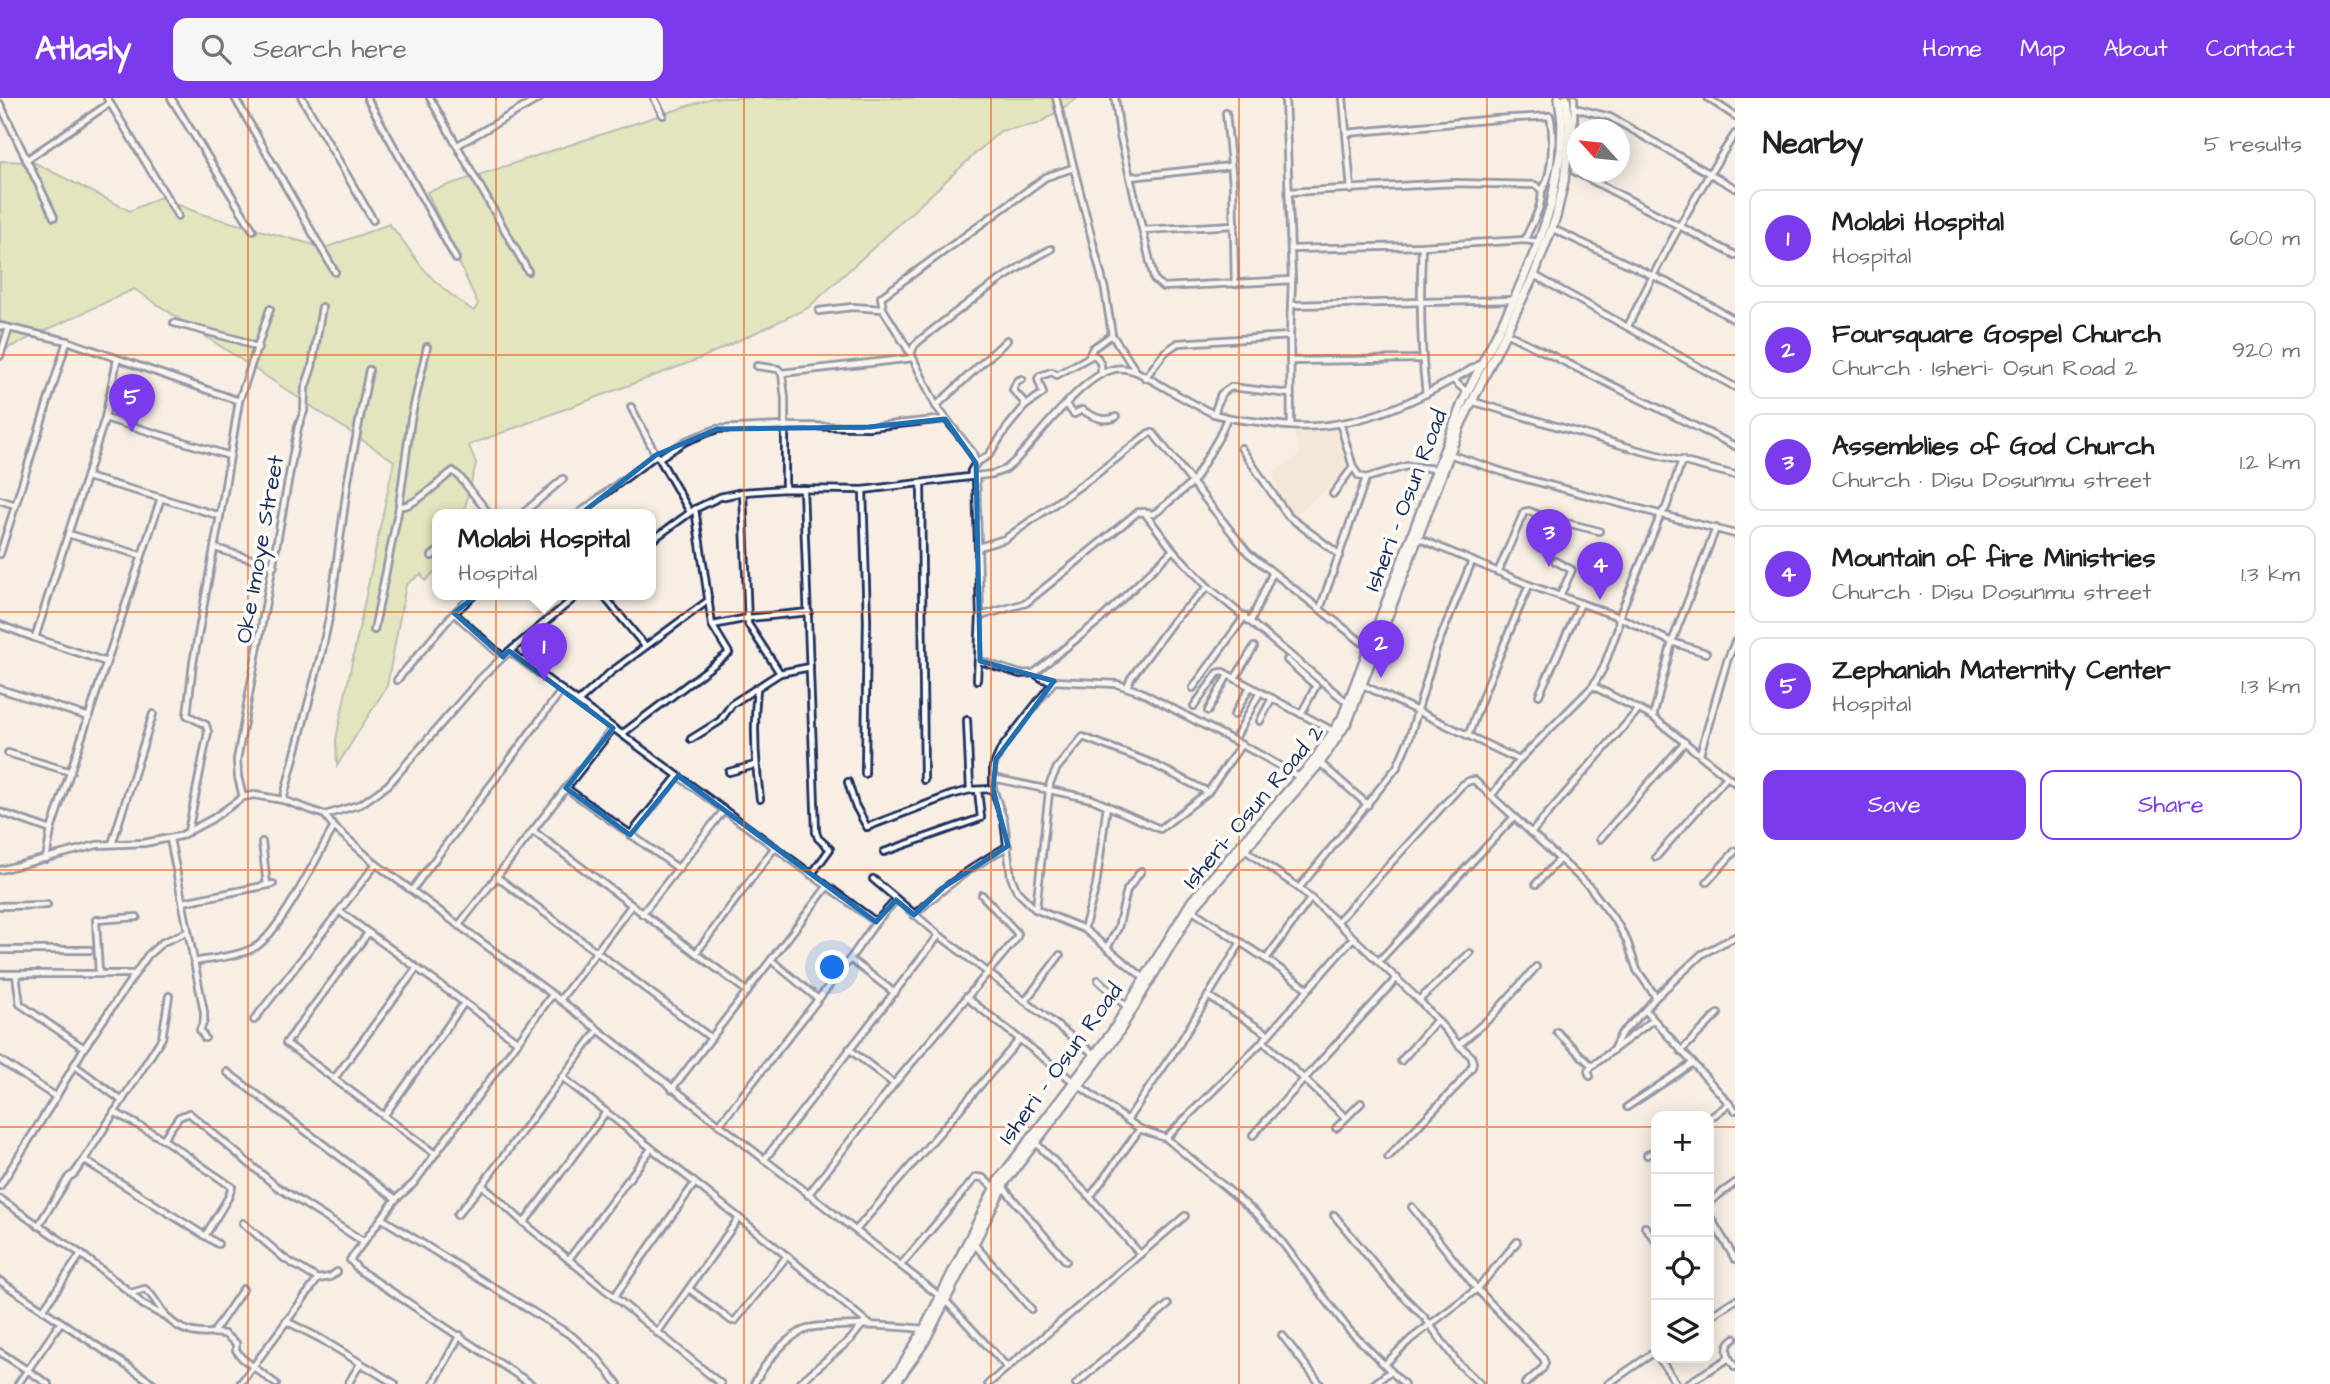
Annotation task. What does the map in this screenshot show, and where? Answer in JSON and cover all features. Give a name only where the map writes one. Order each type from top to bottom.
[{"type":"main road","points":[[1559,98],[1562,169]]},
{"type":"main road","points":[[1484,365],[1539,242],[1551,205],[1562,169],[1569,123],[1566,98]]},
{"type":"main road","name":"Isheri- Osun Road 2","points":[[900,1382],[924,1343],[974,1244],[998,1187],[1035,1143],[1076,1084],[1116,1037],[1190,908],[1320,763],[1348,721],[1470,397],[1484,365],[1506,333],[1534,275],[1551,228],[1562,169]]},
{"type":"main road","name":"Isheri - Osun Road","points":[[888,1384],[944,1299],[1015,1156],[1076,1084],[1128,1008],[1144,978],[1190,908],[1313,762],[1334,732],[1349,704],[1437,469],[1470,397]]},
{"type":"street","points":[[171,98],[253,230]]},
{"type":"street","points":[[235,98],[335,272]]},
{"type":"street","points":[[302,98],[373,220]]},
{"type":"street","points":[[366,98],[456,259]]},
{"type":"street","points":[[430,98],[528,271]]},
{"type":"street","points":[[458,145],[540,98]]},
{"type":"street","points":[[654,98],[663,115]]},
{"type":"street","points":[[1056,98],[1105,290],[1112,335],[1136,372]]},
{"type":"street","points":[[1115,98],[1120,135],[1152,270],[1158,285],[1163,287],[1292,280]]},
{"type":"street","points":[[1285,98],[1292,280],[1291,426]]},
{"type":"street","points":[[1343,98],[1351,190]]},
{"type":"street","points":[[1574,98],[1574,171],[1735,255]]},
{"type":"street","points":[[1708,98],[1735,116]]},
{"type":"street","points":[[26,160],[109,101],[178,216]]},
{"type":"street","points":[[0,104],[54,217]]},
{"type":"street","points":[[1575,108],[1610,117],[1735,188]]},
{"type":"street","points":[[1226,113],[1235,225],[1235,284]]},
{"type":"street","points":[[1347,133],[1550,116],[1548,181],[1542,190],[1539,211],[1525,240]]},
{"type":"street","points":[[1628,326],[1709,174],[1735,134]]},
{"type":"street","points":[[1130,177],[1231,166]]},
{"type":"street","points":[[976,463],[973,453],[936,406],[912,356],[883,309],[881,297],[1046,177],[1073,167]]},
{"type":"street","points":[[1289,192],[1454,183],[1511,183],[1535,185],[1542,190]]},
{"type":"street","points":[[1143,230],[1235,225]]},
{"type":"street","points":[[1551,228],[1681,289],[1735,320]]},
{"type":"street","points":[[1291,249],[1525,240],[1539,242]]},
{"type":"street","points":[[1422,246],[1420,302],[1426,394]]},
{"type":"street","points":[[912,356],[914,346],[919,341],[974,298],[1051,248]]},
{"type":"street","points":[[1534,275],[1735,387]]},
{"type":"street","points":[[1291,305],[1514,300]]},
{"type":"street","name":"Oke Imoye Street","points":[[243,797],[237,760],[321,307]]},
{"type":"street","points":[[819,311],[852,307],[883,309]]},
{"type":"street","points":[[188,832],[208,732],[206,725],[187,715],[193,663],[239,401],[271,309]]},
{"type":"street","points":[[174,323],[239,340],[258,348]]},
{"type":"street","points":[[0,326],[67,341],[239,401]]},
{"type":"street","points":[[0,356],[9,328]]},
{"type":"street","points":[[1506,333],[1735,446]]},
{"type":"street","points":[[977,680],[981,615],[979,547],[974,477],[971,471],[976,463],[989,454],[1024,407],[1043,393],[1038,379],[1040,376],[1052,372],[1057,375],[1089,356],[1093,348],[1112,335]]},
{"type":"street","points":[[1145,378],[1165,352],[1178,343],[1290,336]]},
{"type":"street","points":[[936,406],[1007,340]]},
{"type":"street","points":[[0,554],[67,341]]},
{"type":"street","points":[[374,630],[399,506],[411,419],[427,347]]},
{"type":"street","points":[[782,373],[912,356]]},
{"type":"street","points":[[1089,356],[1097,357],[1101,374]]},
{"type":"street","points":[[1290,361],[1422,359]]},
{"type":"street","points":[[35,638],[105,418],[117,360]]},
{"type":"street","points":[[656,537],[693,510],[720,497],[743,492],[785,489],[863,490],[993,474],[1006,469],[1082,387],[1113,369],[1122,368],[1136,372],[1214,414],[1291,426],[1340,424],[1374,415],[1426,394],[1484,365]]},
{"type":"street","points":[[757,366],[778,369],[782,373],[785,489]]},
{"type":"street","points":[[283,800],[322,651],[348,480],[369,370]]},
{"type":"street","points":[[1022,379],[1017,381],[1013,390],[1024,402],[1024,407]]},
{"type":"street","points":[[1453,380],[1470,397],[1638,450],[1735,475]]},
{"type":"street","points":[[1214,414],[1221,394],[1231,387],[1290,394]]},
{"type":"street","points":[[1066,405],[1074,414],[1082,410],[1109,421],[1116,417]]},
{"type":"street","points":[[622,733],[728,655],[729,649],[712,625],[693,510],[657,456],[631,407]]},
{"type":"street","points":[[105,418],[230,456]]},
{"type":"street","points":[[981,615],[1027,603],[1138,512],[1153,514],[1158,511],[1193,482],[1227,418]]},
{"type":"street","points":[[585,509],[657,456],[716,429],[869,427],[945,419]]},
{"type":"street","points":[[1340,424],[1353,467],[1359,476],[1366,478],[1407,466],[1437,469]]},
{"type":"street","points":[[979,547],[1013,534],[1149,433],[1156,436],[1248,554],[1369,648]]},
{"type":"street","points":[[1241,449],[1288,516],[1340,555]]},
{"type":"street","points":[[1449,454],[1515,476],[1735,534]]},
{"type":"street","points":[[1492,795],[1520,760],[1593,686],[1603,669],[1618,628],[1619,617],[1661,514],[1666,508],[1682,460]]},
{"type":"street","points":[[1333,494],[1353,467]]},
{"type":"street","points":[[399,506],[405,507],[416,501],[453,471],[485,509]]},
{"type":"street","points":[[86,477],[220,516]]},
{"type":"street","points":[[1320,609],[1366,478]]},
{"type":"street","points":[[528,509],[563,479]]},
{"type":"street","points":[[921,484],[924,780]]},
{"type":"street","points":[[803,489],[816,832],[818,838],[830,849],[811,875]]},
{"type":"street","points":[[863,490],[867,620],[865,774]]},
{"type":"street","points":[[743,492],[749,627],[780,673]]},
{"type":"street","points":[[46,859],[51,830],[161,498]]},
{"type":"street","points":[[0,500],[15,505]]},
{"type":"street","points":[[1499,572],[1524,512],[1529,511],[1599,531]]},
{"type":"street","points":[[1144,512],[1173,550],[1208,587],[1349,704]]},
{"type":"street","points":[[1653,717],[1672,642],[1716,528]]},
{"type":"street","points":[[68,534],[140,555]]},
{"type":"street","points":[[1418,538],[1529,584],[1619,617],[1672,642],[1706,653]]},
{"type":"street","points":[[215,548],[274,566]]},
{"type":"street","points":[[980,662],[1020,674],[1034,673],[1100,620],[1173,550]]},
{"type":"street","points":[[1299,888],[1398,767],[1436,649],[1472,561]]},
{"type":"street","points":[[1555,561],[1572,570],[1560,596]]},
{"type":"street","points":[[1251,621],[1273,574]]},
{"type":"street","points":[[1468,736],[1529,584]]},
{"type":"street","points":[[1127,687],[1174,620],[1208,587]]},
{"type":"street","points":[[397,680],[454,613],[468,600]]},
{"type":"street","points":[[325,815],[361,804],[388,785],[481,678],[509,651],[572,600]]},
{"type":"street","points":[[607,600],[645,646]]},
{"type":"street","points":[[578,702],[611,672],[709,600]]},
{"type":"street","points":[[1539,695],[1581,603]]},
{"type":"street","points":[[712,625],[748,618],[809,612]]},
{"type":"street","points":[[454,613],[503,657]]},
{"type":"street","points":[[1193,688],[1245,616]]},
{"type":"street","points":[[0,625],[106,662]]},
{"type":"street","points":[[1700,754],[1735,642]]},
{"type":"street","points":[[1235,678],[1254,647]]},
{"type":"street","points":[[509,651],[876,922]]},
{"type":"street","points":[[1287,660],[1316,686],[1301,714]]},
{"type":"street","points":[[691,739],[720,721],[732,704],[780,673],[810,667]]},
{"type":"street","points":[[1034,673],[1043,679],[1054,681],[1117,684],[1141,692],[1299,777]]},
{"type":"street","points":[[1194,706],[1218,673],[1223,673],[1334,732]]},
{"type":"street","points":[[1208,711],[1228,675]]},
{"type":"street","points":[[1054,681],[996,759],[993,789],[1004,821],[1012,877],[1017,891],[1035,909],[1084,929],[1144,978]]},
{"type":"street","points":[[1363,685],[1520,760]]},
{"type":"street","points":[[1593,686],[1653,717],[1735,783]]},
{"type":"street","points":[[1234,715],[1250,687]]},
{"type":"street","points":[[0,688],[89,717]]},
{"type":"street","points":[[758,688],[754,718],[755,765],[760,799]]},
{"type":"street","points":[[412,890],[562,690]]},
{"type":"street","points":[[1237,735],[1260,692]]},
{"type":"street","points":[[1260,721],[1272,698]]},
{"type":"street","points":[[1531,833],[1640,709]]},
{"type":"street","points":[[112,844],[153,714]]},
{"type":"street","points":[[967,720],[970,790]]},
{"type":"street","points":[[459,926],[613,728]]},
{"type":"street","points":[[1035,909],[1050,783],[1057,768],[1083,737],[1151,763],[1208,792]]},
{"type":"street","points":[[1600,839],[1685,742]]},
{"type":"street","points":[[993,778],[1092,799],[1160,829],[1208,792],[1241,745]]},
{"type":"street","points":[[8,753],[71,772]]},
{"type":"street","points":[[1320,763],[1368,805]]},
{"type":"street","points":[[729,772],[755,765]]},
{"type":"street","points":[[630,835],[678,776]]},
{"type":"street","points":[[1656,857],[1728,777]]},
{"type":"street","points":[[1337,922],[1465,782],[1474,780],[1589,886],[1604,904],[1627,941],[1641,978],[1656,997]]},
{"type":"street","points":[[848,782],[855,805],[867,827],[970,790],[993,789]]},
{"type":"street","points":[[566,788],[679,869]]},
{"type":"street","points":[[884,852],[979,820],[981,815],[978,790]]},
{"type":"street","points":[[0,870],[97,845],[170,838],[188,832],[243,797],[254,795],[283,800],[325,815],[334,827],[376,864],[560,1000],[944,1299],[1007,1367]]},
{"type":"street","points":[[1084,929],[1096,886],[1107,805]]},
{"type":"street","points":[[642,914],[724,810]]},
{"type":"street","points":[[0,812],[51,830]]},
{"type":"street","points":[[1379,961],[1514,817]]},
{"type":"street","points":[[194,962],[245,952],[258,945],[278,924],[334,827]]},
{"type":"street","points":[[533,831],[748,992]]},
{"type":"street","points":[[170,838],[205,1017],[200,1030],[205,1038]]},
{"type":"street","points":[[183,902],[270,884],[262,842]]},
{"type":"street","points":[[914,915],[944,887],[1008,846]]},
{"type":"street","points":[[696,953],[775,847]]},
{"type":"street","points":[[1244,849],[1311,898],[1397,978],[1471,1056],[1472,1067],[1454,1090],[1388,1157]]},
{"type":"street","points":[[1707,882],[1735,851]]},
{"type":"street","points":[[1536,884],[1559,860]]},
{"type":"street","points":[[254,1020],[376,864]]},
{"type":"street","points":[[1107,948],[1118,928],[1126,890],[1141,871]]},
{"type":"street","points":[[497,877],[711,1038]]},
{"type":"street","points":[[873,879],[939,935],[1095,1055]]},
{"type":"street","points":[[672,1089],[827,887]]},
{"type":"street","points":[[808,1195],[894,1084],[1016,939],[1016,930],[982,895]]},
{"type":"street","points":[[1266,959],[1311,898]]},
{"type":"street","points":[[719,1125],[876,922],[896,900]]},
{"type":"street","points":[[0,906],[47,905]]},
{"type":"street","points":[[560,1000],[631,906]]},
{"type":"street","points":[[1190,908],[1308,989]]},
{"type":"street","points":[[339,911],[518,1042]]},
{"type":"street","points":[[99,974],[96,920],[137,917]]},
{"type":"street","points":[[0,1186],[84,1048],[134,974],[155,947],[187,932]]},
{"type":"street","points":[[368,933],[286,1043],[435,1154]]},
{"type":"street","points":[[764,1160],[939,935]]},
{"type":"street","points":[[1611,1053],[1621,1034],[1656,997],[1702,954],[1735,937]]},
{"type":"street","points":[[1166,1138],[1263,1041],[1353,938]]},
{"type":"street","points":[[1127,1120],[1178,1046],[1241,942]]},
{"type":"street","points":[[0,950],[90,950]]},
{"type":"street","points":[[1419,1000],[1470,953]]},
{"type":"street","points":[[1026,1000],[1060,955]]},
{"type":"street","points":[[850,959],[895,993]]},
{"type":"street","points":[[771,960],[817,998]]},
{"type":"street","points":[[1459,1045],[1492,1016],[1536,967]]},
{"type":"street","points":[[334,1079],[416,969]]},
{"type":"street","points":[[0,974],[134,974]]},
{"type":"street","points":[[16,975],[20,1003],[84,1048]]},
{"type":"street","points":[[1252,1135],[1397,978]]},
{"type":"street","points":[[1098,980],[1128,1008]]},
{"type":"street","points":[[531,1384],[350,1260],[396,1199],[407,1190],[435,1154],[552,995]]},
{"type":"street","points":[[38,1226],[69,1177],[75,1174],[162,1038],[169,996]]},
{"type":"street","points":[[1208,996],[1268,1034]]},
{"type":"street","points":[[965,997],[1076,1084],[1127,1120],[1140,1129],[1166,1138],[1256,1213],[1334,1307],[1349,1330],[1404,1384]]},
{"type":"street","points":[[384,1116],[464,1003]]},
{"type":"street","points":[[1645,1010],[1735,1110]]},
{"type":"street","points":[[1681,1051],[1718,1014]]},
{"type":"street","points":[[1590,1076],[1588,1071],[1592,1066],[1653,1020]]},
{"type":"street","points":[[1401,1061],[1436,1021]]},
{"type":"street","points":[[457,1215],[598,1030]]},
{"type":"street","points":[[1557,1032],[1592,1066]]},
{"type":"street","points":[[856,1230],[1019,1040]]},
{"type":"street","points":[[1263,1041],[1345,1117]]},
{"type":"street","points":[[849,1049],[894,1084]]},
{"type":"street","points":[[0,1060],[56,1097]]},
{"type":"street","points":[[1627,1107],[1693,1063]]},
{"type":"street","points":[[74,1065],[121,1100]]},
{"type":"street","points":[[227,1072],[396,1199]]},
{"type":"street","points":[[562,1077],[869,1324]]},
{"type":"street","points":[[1336,1128],[1361,1103]]},
{"type":"street","points":[[1714,1115],[1729,1104]]},
{"type":"street","points":[[114,1112],[163,1139],[232,1186],[228,1198],[205,1236]]},
{"type":"street","points":[[524,1223],[606,1112]]},
{"type":"street","points":[[163,1139],[180,1117],[190,1114],[276,1186],[364,1242]]},
{"type":"street","points":[[1090,1197],[1140,1129]]},
{"type":"street","points":[[1035,1143],[1090,1197],[1140,1254]]},
{"type":"street","points":[[569,1259],[651,1149]]},
{"type":"street","points":[[1647,1155],[1651,1153]]},
{"type":"street","points":[[84,1160],[218,1244]]},
{"type":"street","points":[[901,1265],[976,1177],[998,1187],[1066,1261]]},
{"type":"street","points":[[614,1297],[695,1183]]},
{"type":"street","points":[[482,1185],[524,1223],[721,1384]]},
{"type":"street","points":[[1714,1198],[1733,1185],[1735,1192]]},
{"type":"street","points":[[0,1199],[80,1254],[157,1314],[166,1316]]},
{"type":"street","points":[[1412,1207],[1477,1289],[1543,1358],[1543,1368],[1525,1384]]},
{"type":"street","points":[[1334,1215],[1391,1284],[1425,1318],[1457,1362],[1480,1384]]},
{"type":"street","points":[[988,1384],[1185,1216]]},
{"type":"street","points":[[381,1218],[572,1336],[598,1359],[618,1384]]},
{"type":"street","points":[[657,1333],[739,1218]]},
{"type":"street","points":[[243,1223],[285,1259],[318,1279],[330,1277],[337,1272]]},
{"type":"street","points":[[1714,1223],[1735,1259]]},
{"type":"street","points":[[1645,1227],[1653,1237]]},
{"type":"street","points":[[1385,1364],[1428,1325],[1477,1289],[1517,1242]]},
{"type":"street","points":[[974,1244],[1031,1309]]},
{"type":"street","points":[[43,1310],[80,1254]]},
{"type":"street","points":[[689,1289],[735,1321],[787,1256]]},
{"type":"street","points":[[240,1384],[318,1279]]},
{"type":"street","points":[[0,1281],[154,1384]]},
{"type":"street","points":[[131,1293],[145,1289],[166,1316],[187,1332],[224,1334],[236,1343],[238,1353],[259,1373],[276,1384]]},
{"type":"street","points":[[213,1333],[243,1289]]},
{"type":"street","points":[[1714,1314],[1735,1300]]},
{"type":"street","points":[[1076,1384],[1168,1305]]},
{"type":"street","points":[[286,1321],[395,1384]]},
{"type":"street","points":[[18,1384],[61,1322]]},
{"type":"street","points":[[798,1384],[851,1339],[863,1324]]},
{"type":"street","points":[[754,1384],[778,1351],[810,1328],[869,1324],[924,1329]]},
{"type":"street","points":[[433,1384],[460,1335]]},
{"type":"street","points":[[1282,1335],[1320,1384]]},
{"type":"street","points":[[1735,1338],[1728,1345],[1727,1352],[1735,1367]]},
{"type":"street","points":[[0,1352],[48,1384]]},
{"type":"street","points":[[1611,1383],[1651,1355]]},
{"type":"street","points":[[1687,1384],[1729,1358]]},
{"type":"street","points":[[1662,1363],[1677,1384]]},
{"type":"street","points":[[348,1384],[360,1364]]},
{"type":"street","points":[[1374,1384],[1391,1371]]},
{"type":"highlighted area","points":[[945,419],[976,463],[980,661],[1054,681],[996,759],[993,789],[1008,846],[944,887],[914,915],[896,900],[876,922],[678,776],[630,835],[566,788],[613,728],[509,651],[503,657],[454,613],[656,455],[717,429],[869,427]]},
{"type":"shaded area","points":[[1335,429],[1349,466],[1292,518],[1283,504],[1272,472],[1300,455],[1294,431]]},
{"type":"green space","points":[[712,98],[1078,98],[1038,124],[1000,131],[808,308],[699,359],[469,445],[476,463],[464,509],[432,509],[432,574],[425,581],[421,574],[406,585],[387,686],[337,766],[336,739],[394,461],[134,289],[0,354],[0,161],[33,162],[130,211],[160,197],[201,214],[325,248],[389,224],[434,280],[474,311],[478,304],[427,192]]},
{"type":"place","name":"Zephaniah Maternity Center","points":[[132,432]]},
{"type":"place","name":"Assemblies of God Church","points":[[1549,567]]},
{"type":"place","name":"Mountain of fire Ministries","points":[[1600,600]]},
{"type":"place","name":"Foursquare Gospel Church","points":[[1381,678]]},
{"type":"place","name":"Molabi Hospital","points":[[544,681]]}]
